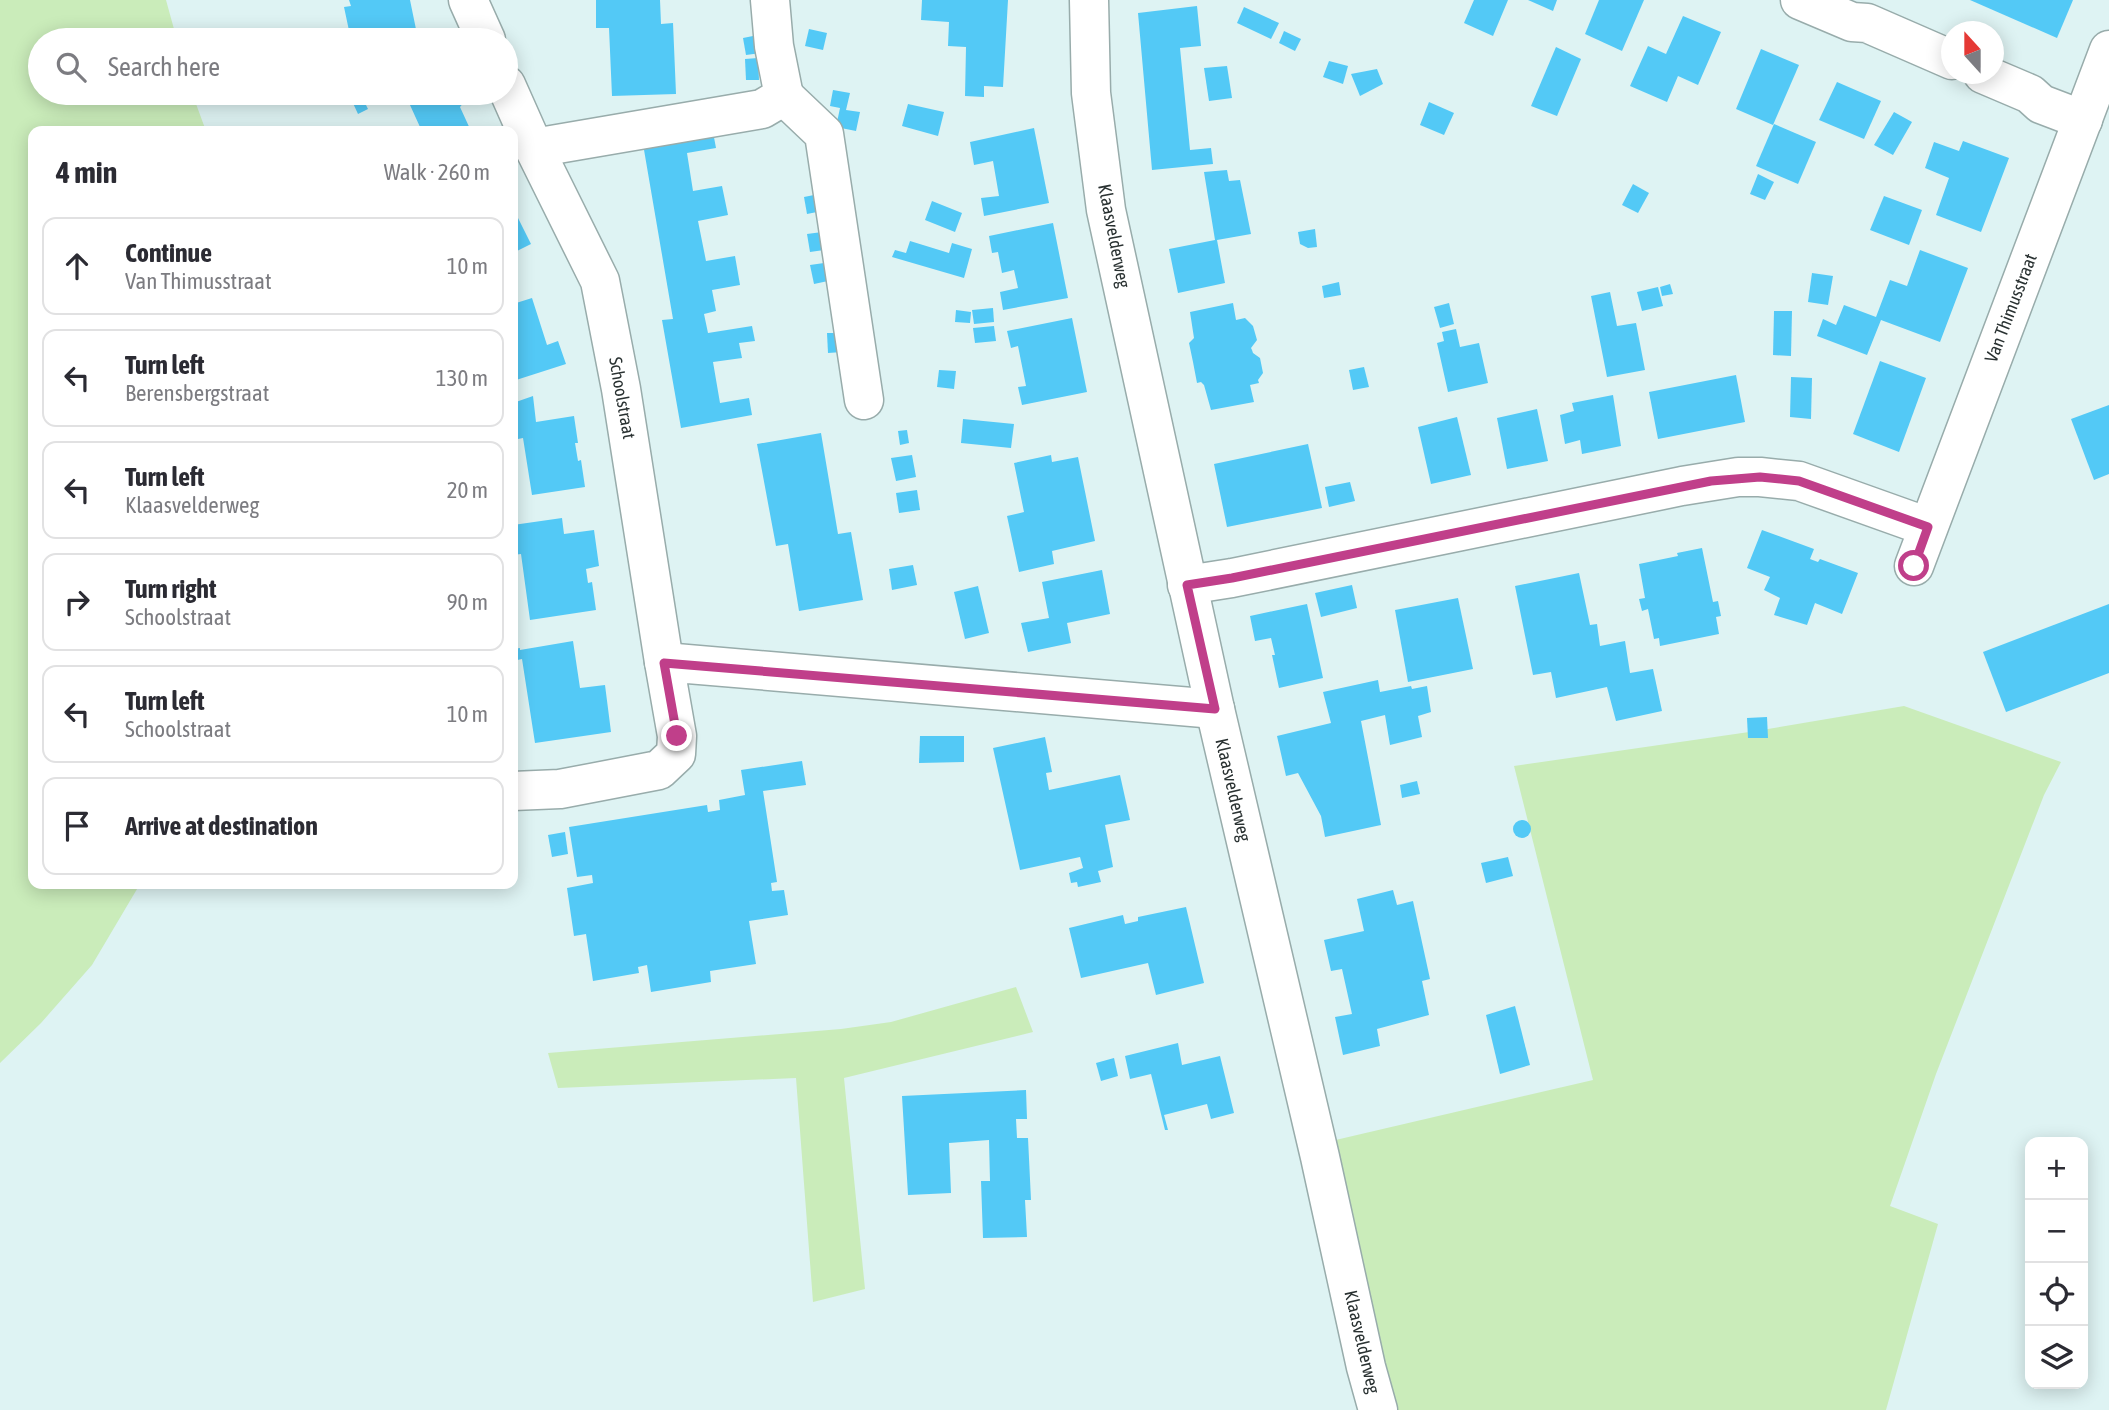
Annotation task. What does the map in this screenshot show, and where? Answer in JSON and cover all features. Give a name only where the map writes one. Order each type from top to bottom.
[{"type":"street","points":[[468,0],[480,28]]},
{"type":"street","points":[[770,0],[774,46],[784,96],[824,134],[864,400]]},
{"type":"street","name":"Klaasvelderweg","points":[[1089,0],[1091,93],[1107,210],[1215,709],[1378,1410]]},
{"type":"street","points":[[1800,0],[1852,22],[1867,23],[1941,56]]},
{"type":"street","name":"Van Thimusstraat","points":[[1914,566],[2109,50]]},
{"type":"street","points":[[2004,83],[2030,94],[2041,104],[2082,120]]},
{"type":"street","points":[[534,148],[762,109],[784,96]]},
{"type":"street","name":"Schoolstraat","points":[[515,105],[600,281],[621,388],[677,736],[676,754],[659,770],[560,789],[518,791]]},
{"type":"street","points":[[1187,585],[1738,477],[1799,481],[1928,527]]},
{"type":"street","points":[[664,663],[1215,709]]},
{"type":"green space","points":[[0,0],[166,0],[174,28],[28,28],[28,105],[196,105],[204,126],[28,126],[28,889],[137,889],[92,965],[41,1023],[0,1063]]},
{"type":"green space","points":[[1904,706],[2061,762],[2044,795],[1936,1074],[1890,1206],[1938,1224],[1886,1410],[1384,1410],[1327,1142],[1593,1080],[1514,766],[1756,731]]},
{"type":"green space","points":[[1016,987],[1033,1032],[844,1078],[865,1289],[813,1302],[796,1078],[558,1088],[548,1053],[841,1029],[891,1022]]},
{"type":"building","points":[[349,0],[410,0],[416,28],[348,28],[344,7],[351,6]]},
{"type":"building","points":[[596,0],[660,0],[661,24],[673,23],[676,94],[612,96],[609,28],[596,28]]},
{"type":"building","points":[[922,0],[1008,0],[1003,87],[984,86],[984,97],[965,96],[966,47],[948,46],[949,22],[921,20]]},
{"type":"building","points":[[1474,0],[1508,0],[1493,36],[1464,23]]},
{"type":"building","points":[[1528,0],[1557,0],[1553,11]]},
{"type":"building","points":[[1599,0],[1644,0],[1622,51],[1585,34]]},
{"type":"building","points":[[1970,0],[2073,0],[2057,38]]},
{"type":"building","points":[[1197,6],[1201,46],[1180,48],[1190,150],[1211,148],[1213,164],[1152,170],[1138,13]]},
{"type":"building","points":[[1244,7],[1279,23],[1271,39],[1237,23]]},
{"type":"building","points":[[1683,16],[1721,32],[1698,85],[1678,76],[1667,102],[1630,86],[1648,46],[1666,54]]},
{"type":"building","points":[[809,29],[827,33],[823,50],[805,46]]},
{"type":"building","points":[[1284,31],[1301,39],[1295,51],[1279,43]]},
{"type":"building","points":[[758,35],[761,53],[746,55],[743,38]]},
{"type":"building","points":[[1556,47],[1581,59],[1557,116],[1531,106]]},
{"type":"building","points":[[1761,49],[1799,65],[1773,125],[1736,109]]},
{"type":"building","points":[[758,58],[759,80],[746,80],[745,59]]},
{"type":"building","points":[[1329,61],[1348,66],[1343,84],[1323,77]]},
{"type":"building","points":[[1227,66],[1232,98],[1209,101],[1204,68]]},
{"type":"building","points":[[1377,69],[1383,84],[1360,96],[1351,74]]},
{"type":"building","points":[[1837,82],[1881,101],[1864,139],[1819,120]]},
{"type":"building","points":[[833,90],[850,93],[846,110],[860,112],[856,131],[836,127],[840,108],[830,106]]},
{"type":"building","points":[[1429,102],[1454,113],[1444,135],[1420,125]]},
{"type":"building","points":[[908,104],[944,112],[938,136],[902,126]]},
{"type":"building","points":[[354,105],[366,105],[368,109],[358,114]]},
{"type":"building","points":[[410,105],[462,105],[460,107],[469,126],[420,126]]},
{"type":"building","points":[[1894,112],[1912,122],[1893,155],[1874,145]]},
{"type":"building","points":[[1774,124],[1816,142],[1798,184],[1756,166]]},
{"type":"building","points":[[1034,128],[1049,203],[984,216],[981,198],[999,196],[993,161],[974,165],[970,142]]},
{"type":"building","points":[[713,132],[716,148],[687,153],[693,191],[722,186],[728,215],[698,221],[706,261],[735,256],[740,285],[712,290],[716,311],[704,314],[708,333],[752,326],[755,341],[739,343],[742,358],[713,362],[720,403],[749,398],[752,415],[681,428],[662,320],[673,319],[643,144]]},
{"type":"building","points":[[1963,141],[2009,158],[1981,232],[1936,215],[1949,178],[1925,168],[1934,142],[1959,151]]},
{"type":"building","points":[[1227,170],[1229,181],[1240,180],[1251,234],[1217,240],[1225,283],[1178,293],[1169,249],[1215,240],[1204,172]]},
{"type":"building","points":[[1758,174],[1774,182],[1765,200],[1750,194]]},
{"type":"building","points":[[1633,184],[1649,193],[1638,213],[1622,205]]},
{"type":"building","points":[[819,194],[822,211],[807,214],[804,197]]},
{"type":"building","points":[[1884,196],[1922,210],[1909,245],[1870,230]]},
{"type":"building","points":[[932,201],[962,213],[955,232],[925,220]]},
{"type":"building","points":[[518,218],[531,244],[518,250]]},
{"type":"building","points":[[1053,223],[1068,298],[1003,310],[1000,292],[1018,288],[1014,270],[1002,273],[998,252],[992,253],[989,236]]},
{"type":"building","points":[[1315,229],[1317,247],[1308,248],[1300,244],[1298,232]]},
{"type":"building","points":[[822,232],[824,250],[810,252],[807,234]]},
{"type":"building","points":[[910,241],[949,253],[952,243],[972,249],[964,278],[892,257],[895,250],[906,253]]},
{"type":"building","points":[[1920,250],[1968,268],[1940,342],[1881,320],[1867,355],[1817,336],[1823,319],[1836,325],[1844,305],[1876,317],[1890,280],[1907,286]]},
{"type":"building","points":[[824,263],[828,281],[814,284],[810,265]]},
{"type":"building","points":[[1812,273],[1833,276],[1828,305],[1808,302]]},
{"type":"building","points":[[1339,282],[1341,295],[1324,298],[1322,286]]},
{"type":"building","points":[[1670,284],[1673,294],[1662,296],[1660,287]]},
{"type":"building","points":[[1658,287],[1663,306],[1642,311],[1637,292]]},
{"type":"building","points":[[1610,292],[1617,326],[1636,323],[1645,370],[1607,377],[1591,296]]},
{"type":"building","points":[[532,298],[547,345],[558,341],[566,364],[518,379],[518,302]]},
{"type":"building","points":[[1233,303],[1236,320],[1245,318],[1253,326],[1257,340],[1251,348],[1260,358],[1263,373],[1259,383],[1250,385],[1254,402],[1211,410],[1204,385],[1197,383],[1189,343],[1194,338],[1190,312]]},
{"type":"building","points":[[1449,303],[1454,324],[1440,328],[1434,307]]},
{"type":"building","points":[[993,308],[994,322],[974,324],[972,310]]},
{"type":"building","points":[[956,310],[971,312],[970,323],[955,322]]},
{"type":"building","points":[[1774,311],[1792,311],[1791,356],[1773,355]]},
{"type":"building","points":[[1072,318],[1087,392],[1022,405],[1018,387],[1026,386],[1018,346],[1011,348],[1007,331]]},
{"type":"building","points":[[994,326],[996,341],[975,343],[973,328]]},
{"type":"building","points":[[1456,329],[1460,347],[1479,343],[1488,383],[1448,392],[1437,343],[1444,341],[1442,332]]},
{"type":"building","points":[[827,333],[841,333],[842,352],[828,353]]},
{"type":"building","points":[[1880,361],[1926,378],[1899,452],[1853,434]]},
{"type":"building","points":[[1364,367],[1369,387],[1353,390],[1349,370]]},
{"type":"building","points":[[939,370],[956,371],[954,389],[937,387]]},
{"type":"building","points":[[1736,375],[1745,422],[1658,439],[1649,392]]},
{"type":"building","points":[[1791,377],[1812,378],[1811,419],[1790,417]]},
{"type":"building","points":[[1613,395],[1621,446],[1582,454],[1580,440],[1565,444],[1560,415],[1574,411],[1572,403]]},
{"type":"building","points":[[533,396],[536,422],[574,416],[578,443],[575,443],[585,487],[532,495],[523,438],[518,439],[518,401]]},
{"type":"building","points":[[2109,405],[2109,474],[2094,480],[2071,419]]},
{"type":"building","points":[[1537,409],[1548,461],[1507,469],[1497,418]]},
{"type":"building","points":[[1457,417],[1471,475],[1431,484],[1418,427]]},
{"type":"building","points":[[963,419],[1014,424],[1011,448],[961,443]]},
{"type":"building","points":[[907,430],[909,443],[900,445],[898,431]]},
{"type":"building","points":[[821,433],[838,534],[851,532],[863,600],[799,611],[788,544],[776,546],[757,444]]},
{"type":"building","points":[[1308,444],[1322,508],[1227,527],[1214,464]]},
{"type":"building","points":[[912,455],[916,477],[896,481],[891,458]]},
{"type":"building","points":[[1051,455],[1052,462],[1078,457],[1095,541],[1052,551],[1054,564],[1019,572],[1007,516],[1024,512],[1014,463]]},
{"type":"building","points":[[1350,482],[1355,501],[1329,507],[1325,487]]},
{"type":"building","points":[[917,490],[920,510],[899,513],[896,493]]},
{"type":"building","points":[[562,518],[564,534],[594,530],[599,566],[586,569],[588,583],[592,582],[596,610],[530,620],[521,554],[518,554],[518,524]]},
{"type":"building","points":[[1762,530],[1814,549],[1810,559],[1818,562],[1820,559],[1858,573],[1842,614],[1815,603],[1807,625],[1774,615],[1780,598],[1764,590],[1770,577],[1747,568]]},
{"type":"building","points":[[1702,548],[1713,602],[1718,601],[1721,616],[1716,617],[1719,634],[1660,646],[1659,638],[1654,639],[1648,609],[1642,611],[1639,599],[1645,598],[1639,564]]},
{"type":"building","points":[[913,565],[917,585],[892,590],[889,569]]},
{"type":"building","points":[[1102,570],[1110,614],[1067,623],[1071,643],[1028,652],[1021,623],[1049,618],[1042,582]]},
{"type":"building","points":[[1579,573],[1590,625],[1597,624],[1600,646],[1625,641],[1630,673],[1653,669],[1662,711],[1616,721],[1607,687],[1556,698],[1551,672],[1533,675],[1515,586]]},
{"type":"building","points":[[1352,585],[1357,608],[1321,617],[1315,593]]},
{"type":"building","points":[[978,586],[989,633],[965,639],[954,592]]},
{"type":"building","points":[[1458,598],[1473,669],[1408,682],[1395,610]]},
{"type":"building","points":[[1307,604],[1323,678],[1279,688],[1271,638],[1255,641],[1250,616]]},
{"type":"building","points":[[2109,604],[2109,673],[2006,712],[1983,652]]},
{"type":"building","points":[[573,641],[580,688],[605,685],[611,732],[535,743],[522,659],[518,660],[518,648]]},
{"type":"building","points":[[1378,680],[1380,692],[1427,686],[1431,712],[1418,716],[1422,737],[1390,745],[1385,715],[1361,721],[1381,825],[1325,837],[1321,816],[1298,773],[1286,776],[1277,736],[1331,723],[1323,692]]},
{"type":"building","points":[[1767,717],[1768,738],[1748,738],[1747,718]]},
{"type":"building","points":[[920,736],[964,736],[964,762],[919,763]]},
{"type":"building","points":[[1045,737],[1052,772],[1046,773],[1049,790],[1120,775],[1130,820],[1105,825],[1113,867],[1098,871],[1101,882],[1078,887],[1077,882],[1071,883],[1069,873],[1083,868],[1080,857],[1020,870],[993,748]]},
{"type":"building","points":[[802,761],[806,785],[763,791],[777,882],[771,883],[772,891],[784,890],[788,915],[749,921],[756,964],[710,971],[711,982],[651,992],[647,965],[638,967],[639,973],[593,981],[586,934],[574,936],[567,888],[593,883],[592,875],[577,877],[569,827],[707,805],[708,812],[720,810],[719,800],[745,795],[741,770]]},
{"type":"building","points":[[1417,781],[1420,794],[1402,798],[1400,785]]},
{"type":"building","points":[[1522,820],[1528,823],[1531,829],[1528,835],[1522,838],[1516,835],[1513,829],[1516,823]]},
{"type":"building","points":[[565,832],[568,854],[552,857],[548,835]]},
{"type":"building","points":[[1508,857],[1513,876],[1486,883],[1481,863]]},
{"type":"building","points":[[1393,890],[1397,905],[1413,901],[1430,979],[1422,981],[1429,1015],[1377,1029],[1380,1046],[1343,1055],[1335,1017],[1352,1014],[1342,969],[1331,971],[1324,940],[1364,931],[1357,899]]},
{"type":"building","points":[[1186,907],[1204,983],[1156,995],[1148,963],[1081,978],[1069,928],[1123,915],[1125,924],[1138,921],[1138,917]]},
{"type":"building","points":[[1515,1006],[1530,1065],[1500,1074],[1486,1015]]},
{"type":"building","points":[[1178,1043],[1182,1065],[1220,1056],[1234,1113],[1211,1119],[1207,1104],[1164,1115],[1168,1130],[1165,1130],[1151,1074],[1130,1079],[1125,1056]]},
{"type":"building","points":[[1114,1058],[1118,1076],[1101,1081],[1096,1063]]},
{"type":"building","points":[[1026,1090],[1027,1119],[1016,1119],[1017,1138],[1028,1138],[1031,1200],[1025,1200],[1027,1237],[983,1238],[981,1181],[990,1181],[989,1140],[949,1143],[951,1193],[908,1195],[902,1096]]},
{"type":"route","points":[[677,736],[664,663],[1215,709],[1187,585],[1738,477],[1799,481],[1928,527],[1914,566]]}]
